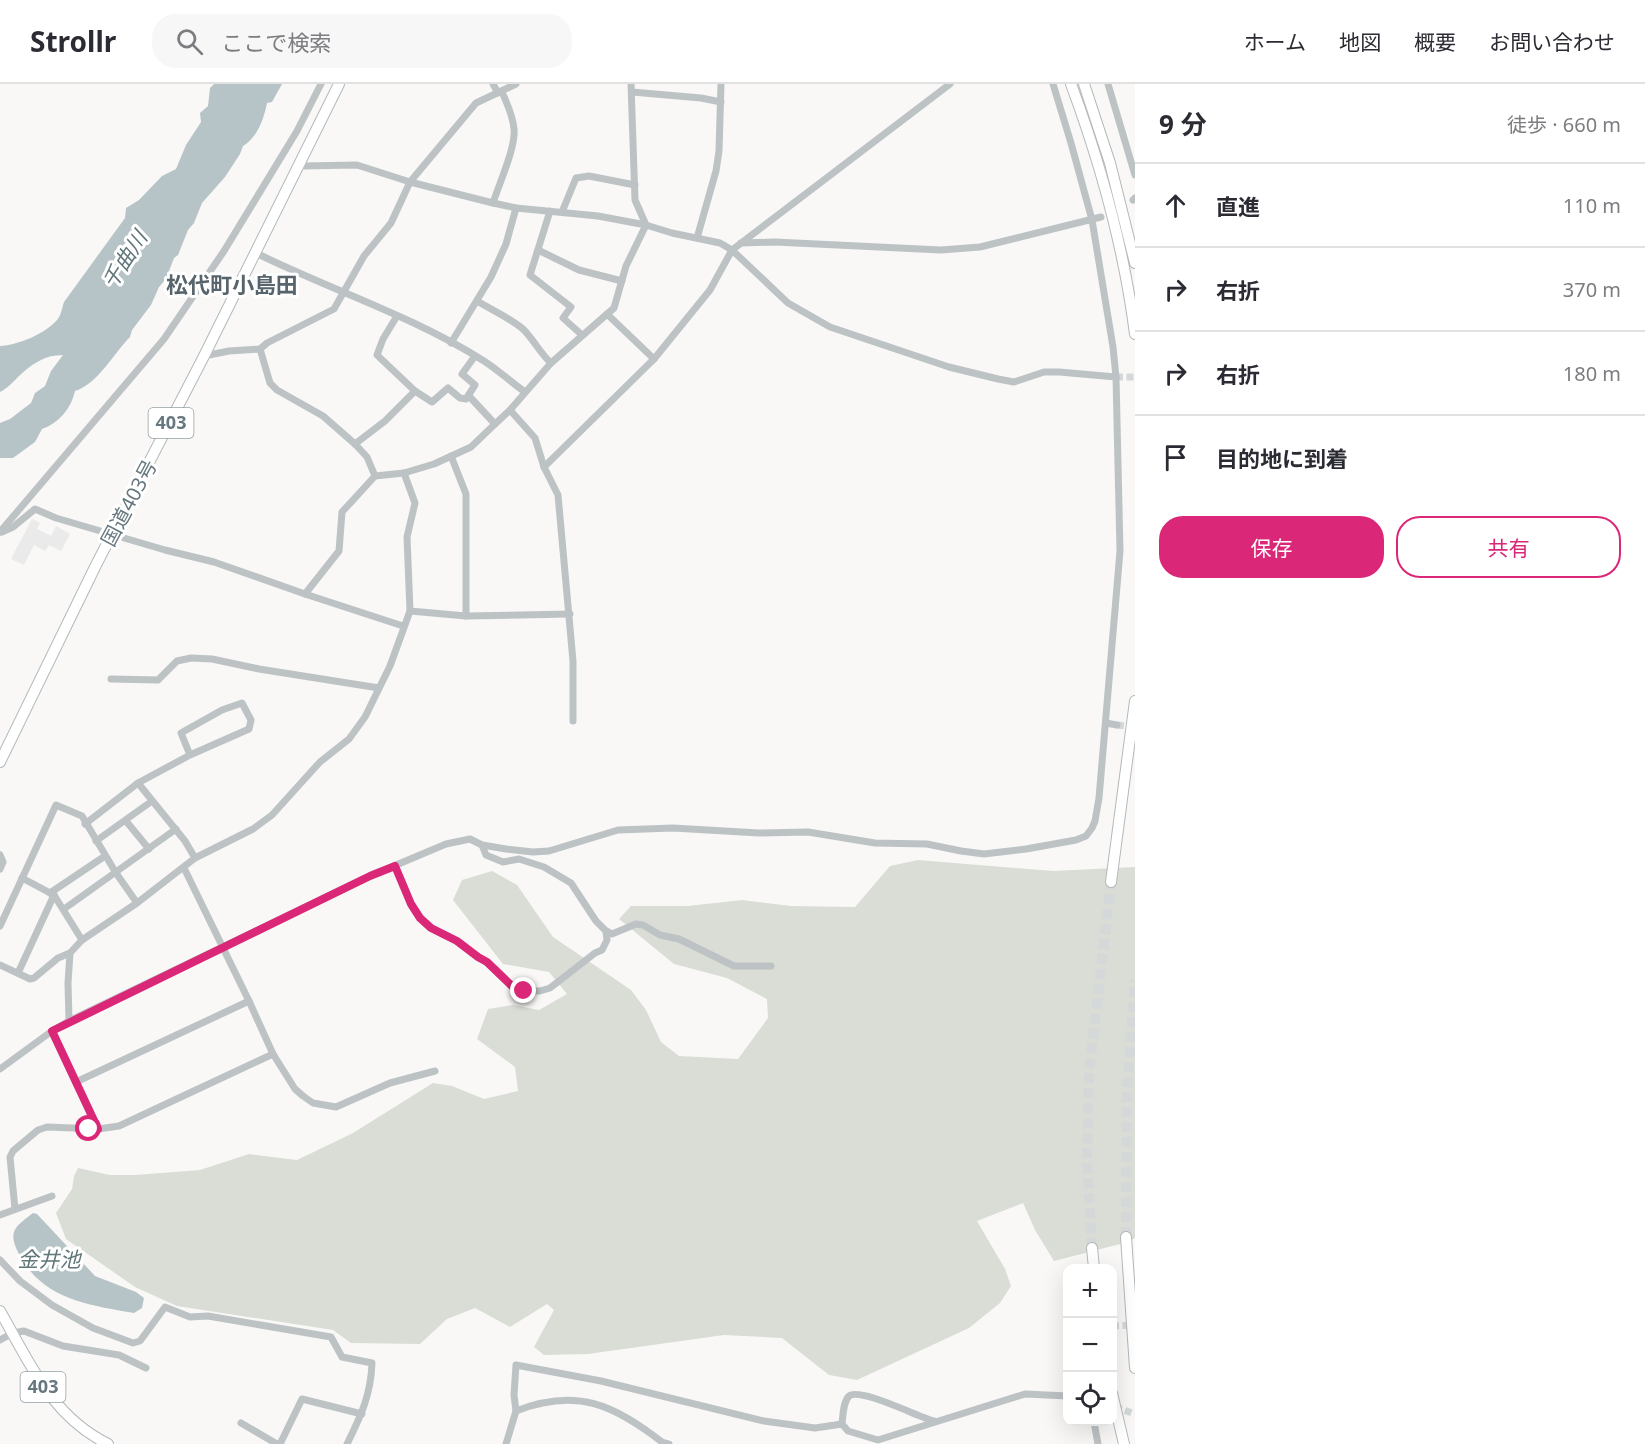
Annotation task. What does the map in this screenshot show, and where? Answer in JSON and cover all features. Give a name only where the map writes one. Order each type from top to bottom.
[{"type":"highway","name":"国道403号","points":[[0,762],[339,84]]},
{"type":"highway","points":[[1071,84],[1109,203],[1124,267],[1135,334]]},
{"type":"highway","points":[[1084,84],[1110,163],[1135,263]]},
{"type":"highway","points":[[1111,882],[1135,701]]},
{"type":"highway","points":[[1126,1237],[1135,1368]]},
{"type":"highway","points":[[1092,1248],[1094,1264]]},
{"type":"highway","name":"403","points":[[0,1311],[34,1373],[60,1408],[79,1426],[108,1444]]},
{"type":"highway","points":[[1117,1412],[1124,1444]]},
{"type":"street","points":[[0,532],[164,339],[224,251],[297,131],[321,84]]},
{"type":"street","points":[[493,84],[500,93],[514,129],[513,144],[493,203]]},
{"type":"street","points":[[204,356],[260,349],[267,343],[334,309],[364,256],[391,223],[410,182],[476,103],[516,84]]},
{"type":"street","points":[[697,238],[716,171],[719,151],[721,84]]},
{"type":"street","points":[[544,467],[654,359],[710,290],[732,250],[950,84]]},
{"type":"street","points":[[0,1069],[69,1021],[359,881],[446,844],[470,839],[482,845],[533,852],[549,851],[618,830],[672,828],[759,833],[808,832],[875,843],[927,844],[984,854],[1058,845],[1086,836],[1095,821],[1106,723],[1120,550],[1116,377],[1092,220],[1053,84]]},
{"type":"street","points":[[1108,84],[1135,175]]},
{"type":"street","points":[[305,594],[339,551],[342,512],[375,477],[404,473],[434,464],[471,447],[510,410],[551,363],[614,308],[626,266],[646,225],[636,200],[631,88],[721,102]]},
{"type":"street","points":[[300,166],[357,165],[410,182],[516,208],[598,216],[720,243],[732,250],[788,303],[830,327],[949,367],[998,380],[1014,382],[1044,372],[1116,377]]},
{"type":"street","points":[[562,212],[576,178],[589,176],[635,185]]},
{"type":"street","points":[[451,343],[491,277],[506,244],[516,208]]},
{"type":"street","points":[[550,211],[530,276],[571,307],[563,318],[582,335]]},
{"type":"street","points":[[741,243],[775,242],[941,250],[980,247],[1101,218]]},
{"type":"street","points":[[538,250],[579,270],[622,281]]},
{"type":"street","points":[[256,254],[397,316],[451,343],[475,356],[525,392]]},
{"type":"street","points":[[477,301],[521,327],[538,351],[551,363]]},
{"type":"street","points":[[607,314],[654,359]]},
{"type":"street","points":[[397,316],[383,339],[377,355],[415,391],[432,402],[448,388],[460,398],[466,399],[470,396],[475,385],[462,374],[475,356]]},
{"type":"street","points":[[260,349],[270,383],[277,390],[323,416],[355,444],[367,457],[375,477]]},
{"type":"street","points":[[355,444],[385,421],[415,391]]},
{"type":"street","points":[[470,396],[495,424]]},
{"type":"street","points":[[510,410],[534,438],[544,467],[558,495],[570,614],[573,721]]},
{"type":"street","points":[[451,456],[466,494],[466,616]]},
{"type":"street","points":[[0,965],[30,979],[34,978],[195,858],[253,830],[272,815],[320,762],[349,739],[365,717],[390,666],[410,611],[407,537],[415,503],[404,473]]},
{"type":"street","points":[[0,532],[13,527],[35,509],[56,518],[214,562],[403,626]]},
{"type":"street","points":[[410,611],[466,616],[570,614]]},
{"type":"street","points":[[111,679],[158,680],[177,661],[191,658],[212,659],[259,669],[379,688]]},
{"type":"street","points":[[85,824],[138,783],[190,755],[249,729],[251,720],[242,703],[222,710],[181,733],[190,755]]},
{"type":"street","points":[[1106,723],[1117,725]]},
{"type":"street","points":[[138,783],[176,830],[195,858]]},
{"type":"street","points":[[96,842],[152,801]]},
{"type":"street","points":[[0,926],[56,805],[82,816],[96,842],[137,903]]},
{"type":"street","points":[[126,820],[149,849]]},
{"type":"street","points":[[64,909],[176,830]]},
{"type":"street","points":[[482,845],[486,855],[503,862],[519,859],[544,867],[571,883],[596,921],[612,934],[636,924],[643,925],[660,935],[679,939],[734,966],[771,966]]},
{"type":"street","points":[[0,855],[3,862],[0,870]]},
{"type":"street","points":[[18,974],[52,894],[105,856]]},
{"type":"street","points":[[395,866],[411,904],[420,918],[431,928],[457,941],[487,962],[514,988],[524,991],[540,991],[550,988],[588,958],[602,950],[607,940],[606,931]]},
{"type":"street","points":[[184,868],[273,1054],[295,1089],[303,1096],[313,1103],[336,1107],[390,1083],[435,1071]]},
{"type":"street","points":[[22,878],[52,894],[64,909],[82,940]]},
{"type":"street","points":[[69,1021],[70,952]]},
{"type":"street","points":[[76,1082],[249,1000]]},
{"type":"street","points":[[52,1031],[98,1129]]},
{"type":"street","points":[[15,1209],[9,1162],[13,1151],[38,1130],[47,1127],[98,1129],[119,1126],[273,1054]]},
{"type":"street","points":[[0,1215],[52,1196]]},
{"type":"street","points":[[0,1260],[20,1281],[52,1305],[93,1328],[133,1343],[140,1341],[165,1307],[190,1317],[208,1316],[331,1337],[342,1357],[372,1363],[372,1377],[362,1414],[347,1444]]},
{"type":"street","points":[[0,1340],[13,1333],[24,1331],[63,1346],[119,1355],[146,1368]]},
{"type":"street","points":[[506,1444],[516,1411],[514,1395],[516,1365],[602,1381],[764,1420],[815,1428],[842,1424]]},
{"type":"street","points":[[842,1424],[846,1401],[852,1394],[857,1393],[885,1401],[904,1411],[934,1421]]},
{"type":"street","points":[[842,1424],[848,1431],[877,1442],[934,1421],[1025,1394],[1063,1396]]},
{"type":"street","points":[[241,1423],[278,1444],[302,1399],[362,1414]]},
{"type":"street","points":[[516,1411],[530,1406],[567,1400],[587,1402],[622,1413],[662,1442],[669,1444]]},
{"type":"street","points":[[1095,1426],[1098,1444]]},
{"type":"shaded area","points":[[32,519],[40,523],[37,529],[51,536],[56,526],[70,534],[61,551],[49,545],[45,551],[34,545],[24,565],[11,559]]},
{"type":"shaded area","points":[[918,860],[1053,871],[1135,867],[1135,1238],[1128,1242],[1054,1261],[1035,1230],[1023,1203],[977,1221],[1005,1269],[1011,1286],[1000,1303],[969,1328],[857,1380],[829,1375],[782,1338],[724,1335],[588,1354],[544,1355],[534,1347],[554,1310],[547,1304],[510,1327],[475,1308],[447,1319],[420,1344],[351,1343],[333,1330],[177,1306],[135,1287],[66,1239],[56,1213],[72,1189],[78,1168],[110,1175],[135,1175],[200,1170],[249,1154],[297,1160],[353,1133],[433,1083],[452,1086],[484,1099],[518,1091],[515,1067],[477,1039],[488,1009],[513,1005],[539,1010],[567,994],[549,972],[503,964],[453,900],[462,880],[492,871],[517,885],[553,937],[631,990],[646,1010],[661,1042],[679,1056],[738,1059],[768,1018],[767,999],[727,978],[674,964],[619,919],[631,906],[688,906],[742,900],[791,906],[855,907],[890,866]]},
{"type":"water","name":"千曲川","points":[[214,84],[282,84],[272,102],[267,103],[262,122],[256,133],[243,146],[225,177],[202,203],[166,279],[159,287],[151,305],[132,330],[130,337],[91,382],[75,391],[71,404],[54,423],[42,429],[35,442],[13,458],[0,458],[0,423],[10,419],[31,403],[35,393],[45,386],[51,371],[63,355],[39,361],[0,392],[0,346],[31,338],[46,330],[57,320],[64,302],[125,218],[126,208],[139,200],[162,176],[176,169],[186,145],[201,122],[200,113],[208,106],[210,88]]},
{"type":"water","name":"金井池","points":[[33,1213],[37,1214],[95,1276],[136,1292],[144,1298],[142,1308],[134,1313],[83,1303],[53,1290],[40,1281],[19,1254],[13,1235],[17,1226]]},
{"type":"tunnel","points":[[1116,377],[1135,377]]},
{"type":"tunnel","points":[[1117,725],[1135,727]]},
{"type":"tunnel","points":[[1092,1248],[1087,1161],[1089,1073],[1111,882]]},
{"type":"tunnel","points":[[1126,1237],[1127,1093],[1135,980]]},
{"type":"tunnel","points":[[1117,1326],[1134,1325]]},
{"type":"tunnel","points":[[1117,1408],[1135,1414]]},
{"type":"district","name":"松代町小島田","points":[[232,285]]},
{"type":"route","points":[[89,1129],[98,1129],[52,1031],[370,876],[395,866],[411,904],[420,918],[431,928],[457,941],[487,962],[514,988],[524,991]]}]
